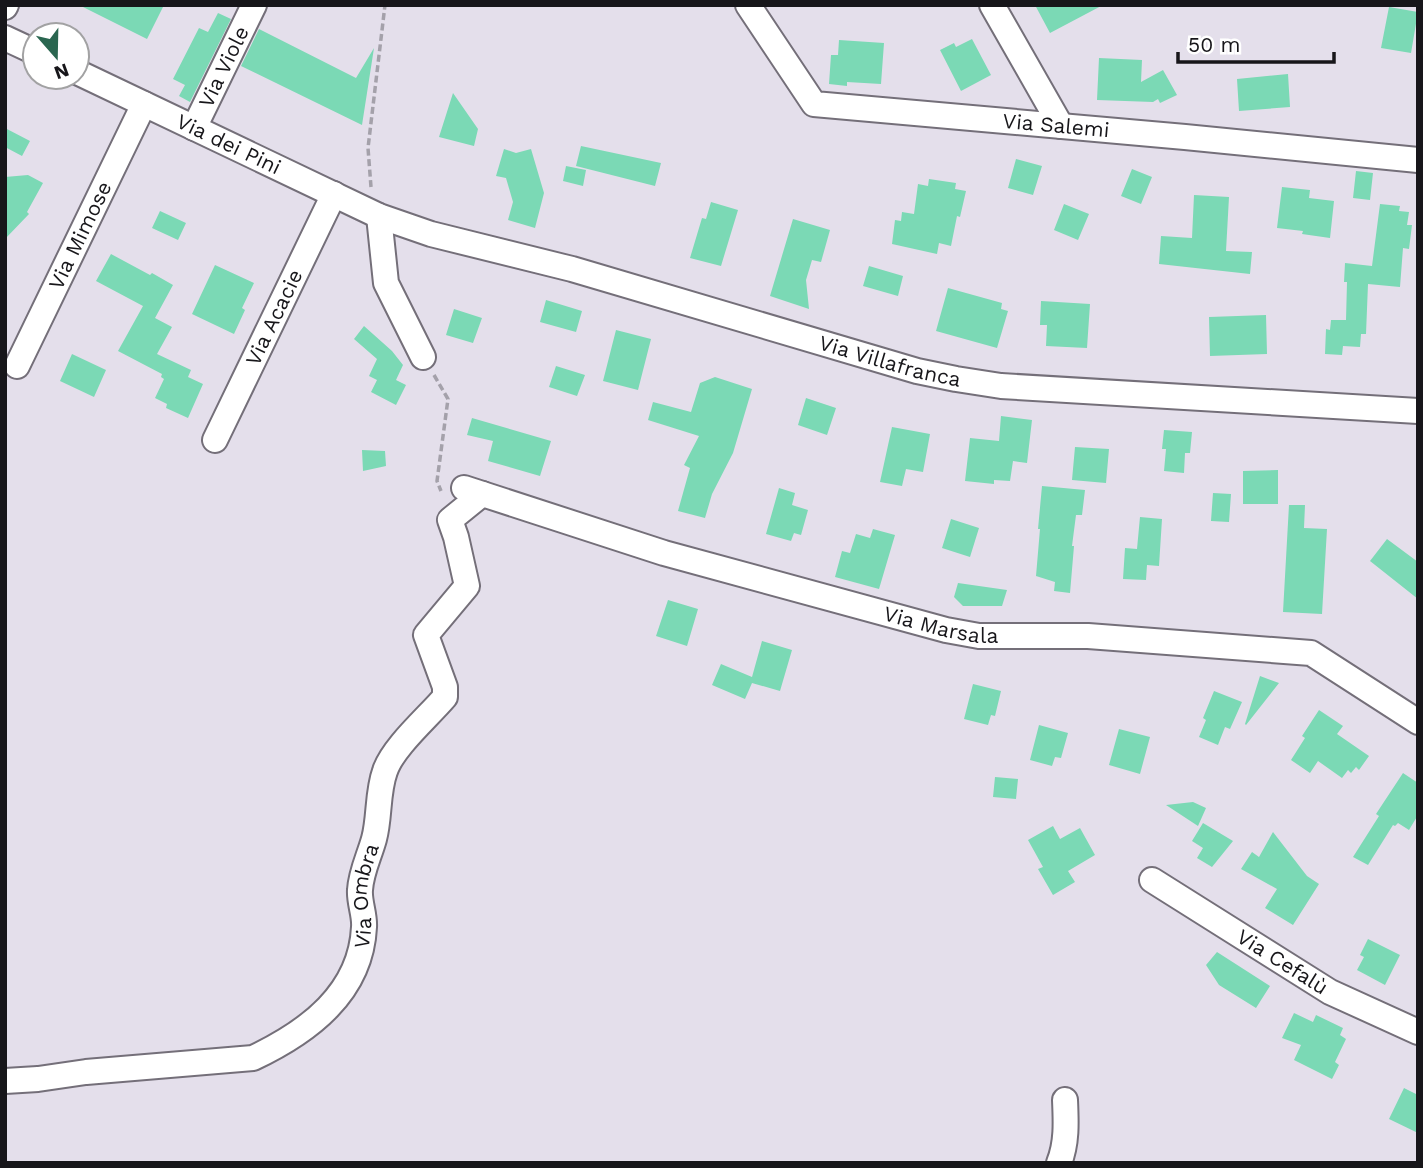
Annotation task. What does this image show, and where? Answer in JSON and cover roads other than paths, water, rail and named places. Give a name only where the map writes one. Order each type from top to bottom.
[{"type":"street","name":"Via Viole","points":[[194,128],[254,5]]},
{"type":"street","name":"Via Salemi","points":[[748,5],[814,104],[1418,160]]},
{"type":"street","points":[[992,5],[1061,126]]},
{"type":"street","points":[[5,38],[21,45]]},
{"type":"street","name":"Via dei Pini","points":[[91,79],[379,216]]},
{"type":"street","name":"Via Mimose","points":[[18,366],[145,104]]},
{"type":"street","name":"Via Acacie","points":[[215,440],[334,194]]},
{"type":"street","points":[[379,216],[386,283],[423,357]]},
{"type":"street","name":"Via Villafranca","points":[[379,216],[431,234],[572,269],[917,371],[956,379],[1001,386],[1418,411]]},
{"type":"street","name":"Via Ombra","points":[[5,1081],[253,1058],[307,1027],[327,1010],[342,992],[361,947],[365,925],[360,893],[363,868],[374,838],[379,794],[386,768],[398,749],[445,697],[445,687],[426,635],[467,586],[450,520],[473,491]]},
{"type":"street","name":"Via Marsala","points":[[473,491],[664,553],[946,630],[979,636],[1088,636],[1311,653],[1418,722]]},
{"type":"street","name":"Via Cefalù","points":[[1152,880],[1330,992],[1418,1032]]},
{"type":"street","points":[[1059,1163],[1064,1152],[1065,1100]]}]
